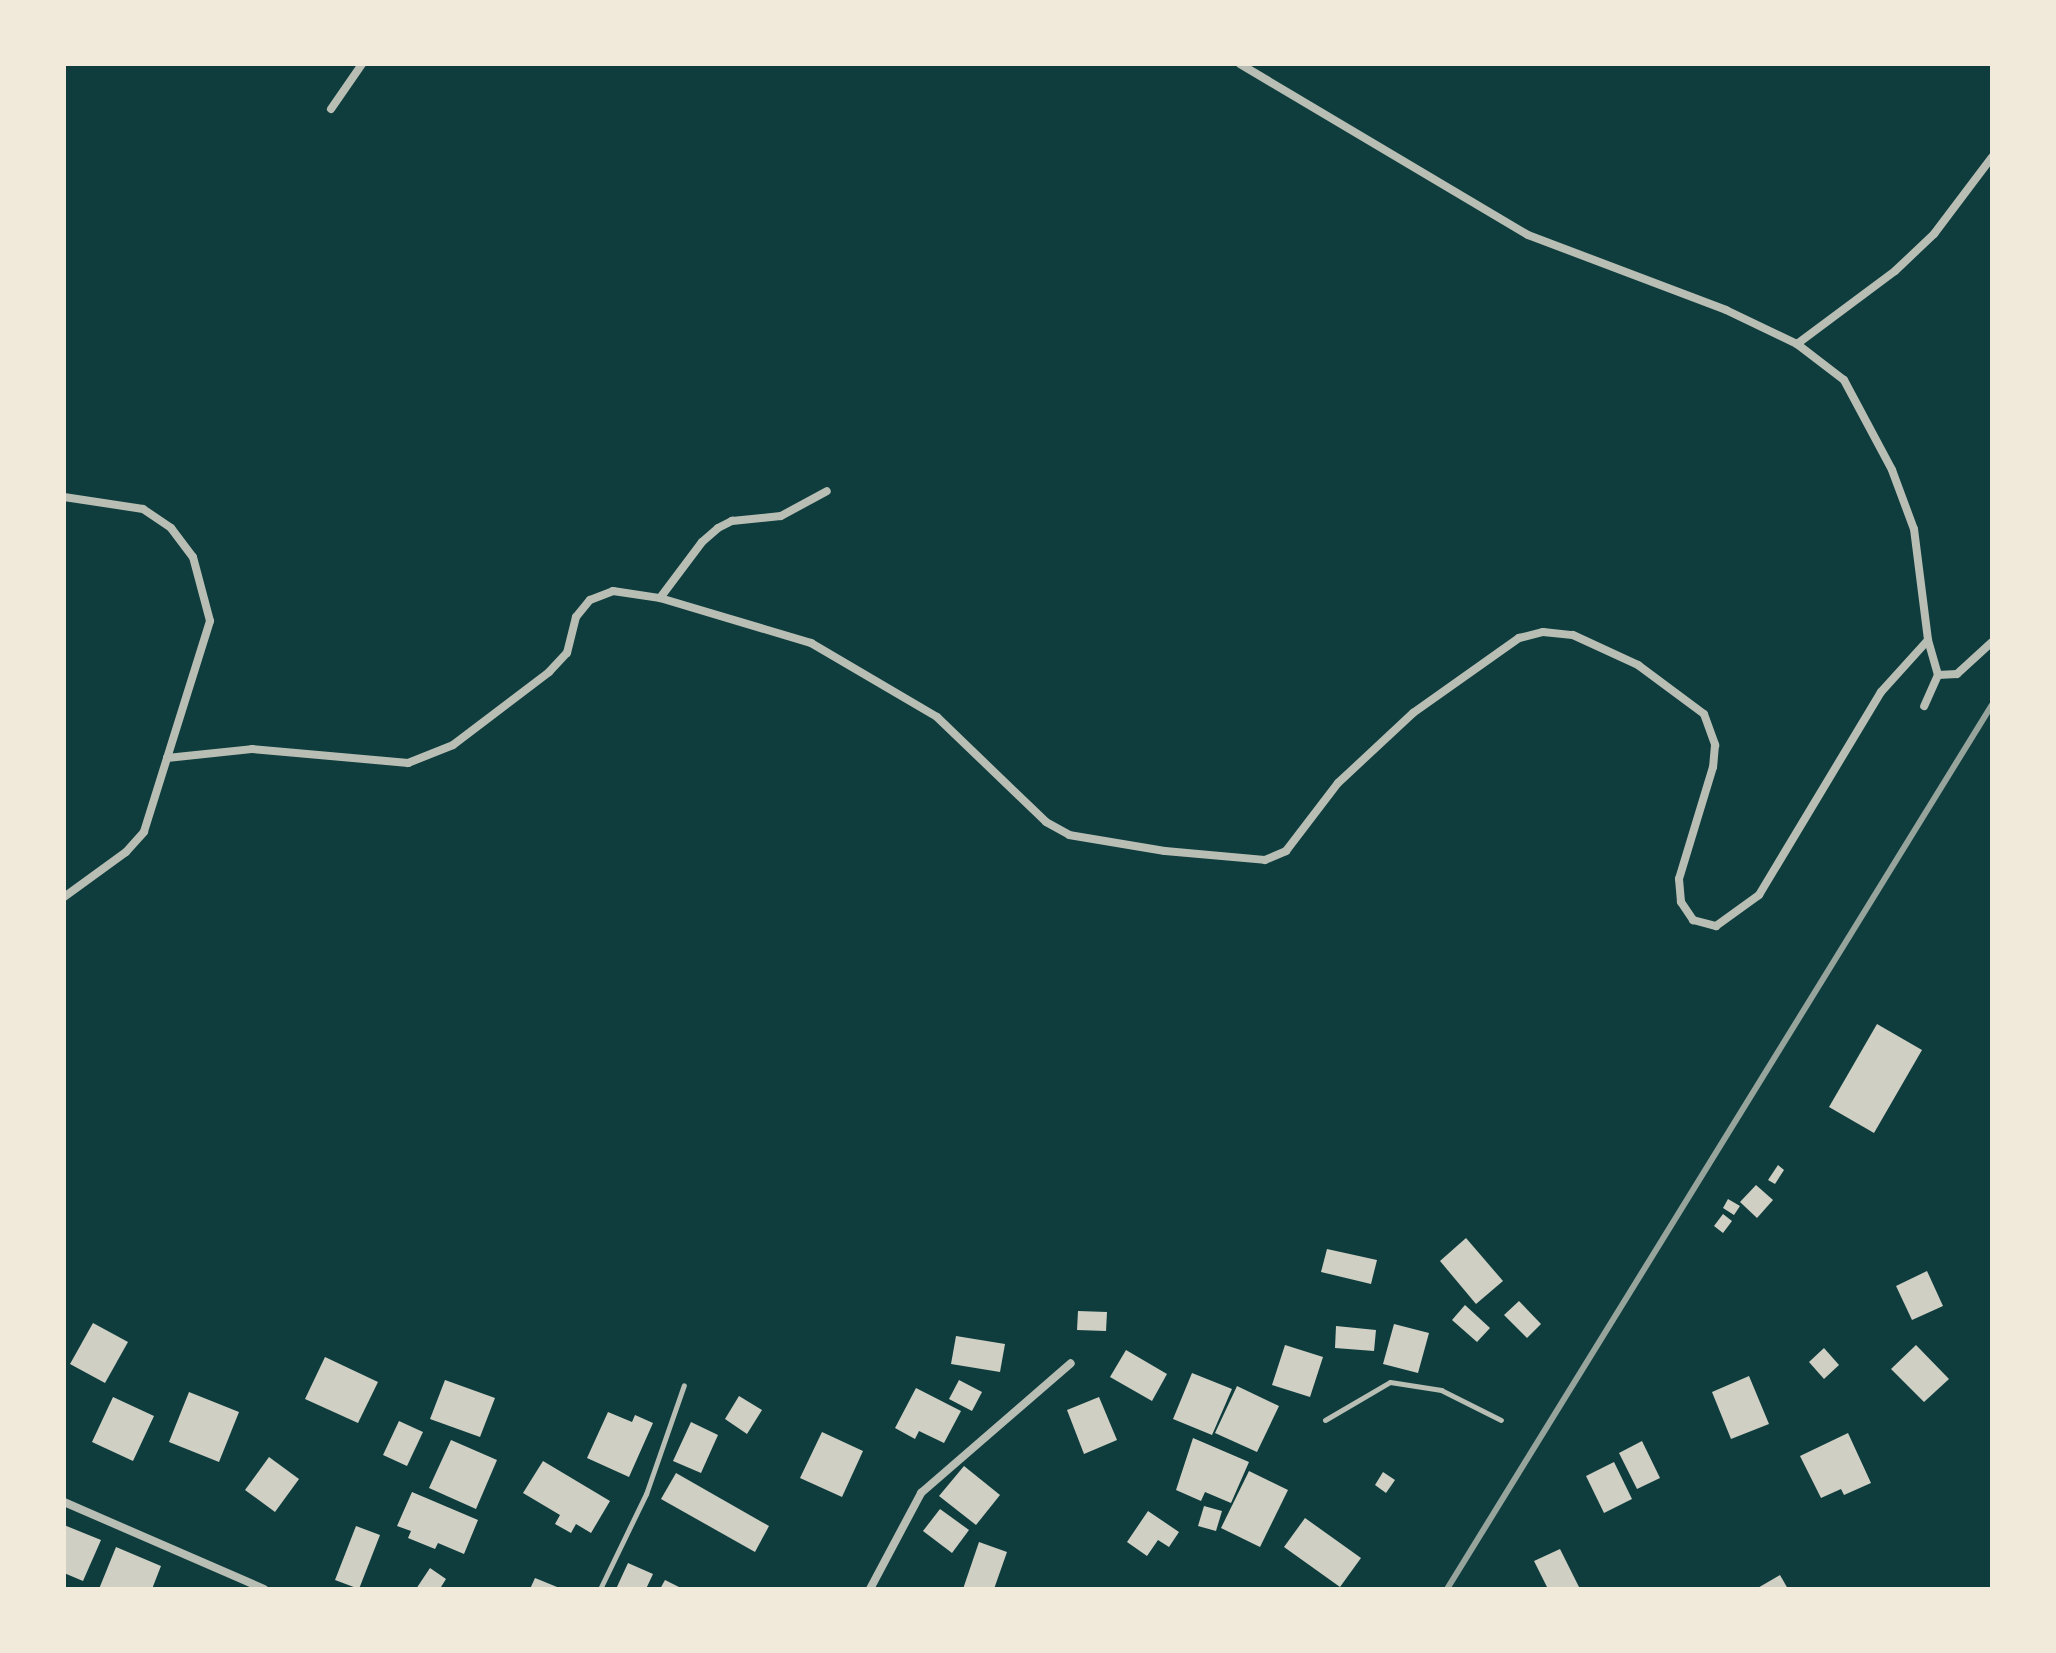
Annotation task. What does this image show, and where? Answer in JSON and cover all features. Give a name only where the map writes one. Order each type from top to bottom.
[{"type":"street","points":[[331,109],[362,64]]},
{"type":"street","points":[[1240,64],[1528,235],[1671,288],[1797,344],[1844,380],[1892,470],[1914,529],[1928,640],[1938,675],[1924,706]]},
{"type":"street","points":[[1797,344],[1895,271],[1934,234],[1992,157]]},
{"type":"street","points":[[660,598],[702,542],[718,528],[732,521],[781,516],[827,491]]},
{"type":"street","points":[[64,497],[143,509],[171,528],[193,557],[210,621],[144,832],[126,852],[64,897]]},
{"type":"street","points":[[167,758],[252,749],[408,763],[453,745],[549,672],[567,653],[576,617],[590,600],[613,591],[660,598],[823,649],[937,717],[1046,822],[1069,835],[1265,860],[1286,851],[1338,783],[1413,713],[1519,638],[1543,632],[1573,635],[1638,665],[1704,714],[1715,745],[1713,767],[1679,879],[1681,902],[1693,920],[1716,926],[1759,895],[1881,692],[1928,640]]},
{"type":"street","points":[[1938,675],[1957,674],[1992,642]]},
{"type":"street","points":[[870,1589],[921,1493],[1071,1363]]},
{"type":"street","points":[[64,1502],[264,1589]]},
{"type":"lane","points":[[1325,1420],[1390,1382],[1441,1390],[1501,1420]]},
{"type":"lane","points":[[600,1589],[646,1494],[684,1385]]},
{"type":"building","points":[[1877,1024],[1922,1050],[1874,1133],[1829,1107]]},
{"type":"building","points":[[1778,1165],[1784,1170],[1775,1184],[1768,1180]]},
{"type":"building","points":[[1756,1185],[1773,1200],[1757,1218],[1740,1202]]},
{"type":"building","points":[[1728,1199],[1740,1206],[1734,1215],[1723,1208]]},
{"type":"building","points":[[1723,1214],[1732,1221],[1723,1233],[1714,1226]]},
{"type":"building","points":[[1466,1238],[1503,1281],[1476,1304],[1440,1261]]},
{"type":"building","points":[[1327,1249],[1377,1260],[1371,1284],[1321,1272]]},
{"type":"building","points":[[1927,1271],[1943,1306],[1912,1320],[1896,1286]]},
{"type":"building","points":[[1519,1301],[1541,1324],[1527,1338],[1504,1315]]},
{"type":"building","points":[[1465,1305],[1490,1328],[1477,1342],[1452,1320]]},
{"type":"building","points":[[1078,1311],[1107,1312],[1106,1331],[1077,1330]]},
{"type":"building","points":[[93,1323],[128,1342],[105,1383],[70,1364]]},
{"type":"building","points":[[1394,1324],[1429,1333],[1418,1373],[1383,1364]]},
{"type":"building","points":[[1336,1326],[1376,1330],[1374,1351],[1335,1348]]},
{"type":"building","points":[[956,1336],[1005,1344],[1000,1372],[951,1364]]},
{"type":"building","points":[[1285,1345],[1323,1357],[1310,1397],[1272,1385]]},
{"type":"building","points":[[1916,1345],[1949,1379],[1924,1402],[1891,1369]]},
{"type":"building","points":[[1824,1348],[1839,1365],[1824,1379],[1809,1362]]},
{"type":"building","points":[[1126,1350],[1167,1374],[1152,1401],[1110,1377]]},
{"type":"building","points":[[325,1357],[378,1382],[358,1423],[305,1399]]},
{"type":"building","points":[[1192,1373],[1232,1389],[1212,1435],[1173,1419]]},
{"type":"building","points":[[1749,1376],[1769,1424],[1731,1439],[1712,1392]]},
{"type":"building","points":[[445,1380],[495,1398],[480,1437],[430,1419]]},
{"type":"building","points":[[959,1380],[982,1392],[972,1411],[949,1399]]},
{"type":"building","points":[[1237,1386],[1279,1406],[1257,1452],[1215,1433]]},
{"type":"building","points":[[916,1388],[961,1411],[944,1443],[919,1431],[915,1439],[895,1428]]},
{"type":"building","points":[[189,1392],[239,1412],[219,1462],[169,1442]]},
{"type":"building","points":[[739,1396],[762,1410],[747,1434],[725,1419]]},
{"type":"building","points":[[113,1397],[154,1416],[133,1461],[92,1442]]},
{"type":"building","points":[[1099,1397],[1117,1440],[1084,1454],[1067,1410]]},
{"type":"building","points":[[608,1412],[632,1422],[635,1415],[653,1423],[629,1477],[587,1458]]},
{"type":"building","points":[[399,1421],[423,1432],[407,1466],[383,1455]]},
{"type":"building","points":[[691,1422],[718,1435],[701,1473],[673,1461]]},
{"type":"building","points":[[822,1432],[863,1451],[842,1497],[800,1478]]},
{"type":"building","points":[[1848,1433],[1871,1483],[1844,1495],[1841,1489],[1821,1498],[1800,1456]]},
{"type":"building","points":[[1193,1438],[1249,1462],[1231,1503],[1205,1492],[1201,1501],[1176,1490]]},
{"type":"building","points":[[451,1440],[497,1460],[476,1509],[429,1488]]},
{"type":"building","points":[[1642,1441],[1660,1478],[1637,1489],[1619,1453]]},
{"type":"building","points":[[269,1457],[299,1479],[275,1512],[245,1490]]},
{"type":"building","points":[[543,1461],[610,1501],[591,1533],[576,1524],[571,1533],[555,1524],[560,1515],[523,1493]]},
{"type":"building","points":[[1614,1462],[1632,1499],[1604,1513],[1586,1476]]},
{"type":"building","points":[[964,1466],[1000,1495],[976,1525],[939,1496]]},
{"type":"building","points":[[1249,1471],[1288,1490],[1260,1547],[1221,1528]]},
{"type":"building","points":[[1383,1472],[1395,1480],[1386,1493],[1375,1485]]},
{"type":"building","points":[[676,1473],[769,1526],[755,1552],[661,1499]]},
{"type":"building","points":[[412,1492],[478,1520],[464,1554],[438,1543],[435,1549],[408,1538],[411,1531],[397,1526]]},
{"type":"building","points":[[1204,1506],[1222,1511],[1216,1531],[1198,1526]]},
{"type":"building","points":[[940,1509],[969,1530],[952,1553],[923,1531]]},
{"type":"building","points":[[1148,1511],[1179,1532],[1169,1547],[1158,1540],[1147,1556],[1127,1542]]},
{"type":"building","points":[[1305,1518],[1361,1558],[1340,1587],[1284,1547]]},
{"type":"building","points":[[64,1525],[101,1540],[83,1581],[64,1573]]},
{"type":"building","points":[[356,1526],[380,1535],[359,1589],[335,1580]]},
{"type":"building","points":[[979,1542],[1007,1552],[994,1589],[963,1589]]},
{"type":"building","points":[[116,1547],[161,1566],[152,1589],[99,1589]]},
{"type":"building","points":[[1560,1549],[1580,1589],[1548,1589],[1534,1561]]},
{"type":"building","points":[[628,1563],[653,1574],[646,1589],[616,1589]]},
{"type":"building","points":[[430,1568],[446,1579],[441,1587],[446,1589],[416,1589]]},
{"type":"building","points":[[1780,1575],[1788,1589],[1756,1589]]},
{"type":"building","points":[[535,1578],[562,1589],[530,1589]]},
{"type":"building","points":[[665,1580],[683,1589],[660,1589]]},
{"type":"railway","points":[[1447,1589],[1992,705]]}]
